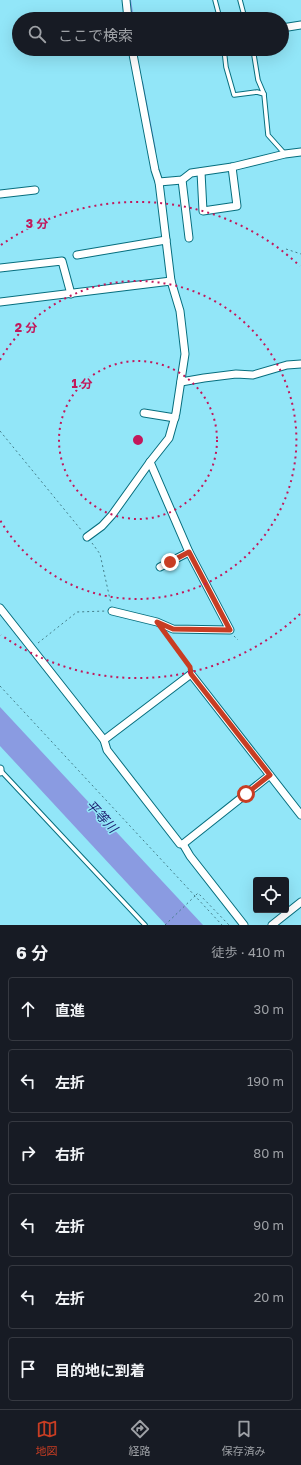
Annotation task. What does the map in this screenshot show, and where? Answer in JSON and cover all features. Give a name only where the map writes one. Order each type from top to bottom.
[{"type":"street","points":[[126,0],[127,12]]},
{"type":"street","points":[[289,27],[301,25]]},
{"type":"street","points":[[87,537],[102,526],[112,516],[169,438],[175,418],[185,354],[180,310],[171,281],[159,182],[155,170],[133,56]]},
{"type":"street","points":[[159,182],[182,180],[190,173],[232,167],[285,154],[301,152]]},
{"type":"street","points":[[201,172],[202,211],[237,206],[232,167]]},
{"type":"street","points":[[182,180],[189,238]]},
{"type":"street","points":[[0,194],[35,190]]},
{"type":"street","points":[[77,255],[166,240]]},
{"type":"street","points":[[0,268],[62,261],[71,294]]},
{"type":"street","points":[[0,302],[171,281]]},
{"type":"street","points":[[181,382],[236,374],[253,375],[287,365],[301,364]]},
{"type":"street","points":[[144,413],[175,418]]},
{"type":"street","points":[[112,610],[157,622],[173,629],[230,630],[189,552],[150,462]]},
{"type":"street","points":[[160,567],[189,552]]},
{"type":"street","points":[[0,608],[104,740],[107,750],[180,844],[183,844],[190,856],[244,925]]},
{"type":"street","points":[[104,740],[191,674],[301,815]]},
{"type":"street","points":[[183,844],[270,775]]},
{"type":"street","points":[[272,925],[301,902]]},
{"type":"lane","points":[[215,0],[218,12]]},
{"type":"lane","points":[[240,0],[243,12]]},
{"type":"lane","points":[[225,56],[234,95],[257,92],[264,94]]},
{"type":"lane","points":[[254,56],[258,80],[264,94],[268,136],[285,154]]},
{"type":"lane","points":[[0,771],[145,925]]},
{"type":"path","points":[[286,249],[301,254]]},
{"type":"path","points":[[0,431],[100,554],[112,610],[77,612],[32,648]]},
{"type":"path","points":[[166,635],[190,667],[191,674]]},
{"type":"path","points":[[0,686],[222,925]]},
{"type":"path","points":[[165,925],[198,893],[229,925]]},
{"type":"water","points":[[0,707],[203,925],[166,925],[0,746]]},
{"type":"waterway","points":[[130,0],[132,12]]},
{"type":"waterway","points":[[142,82],[155,150]]},
{"type":"route","points":[[170,562],[189,552],[230,630],[173,629],[157,622],[190,667],[191,674],[270,775],[246,794]]},
{"type":"water label","name":"平等川","points":[[102,816]]}]
